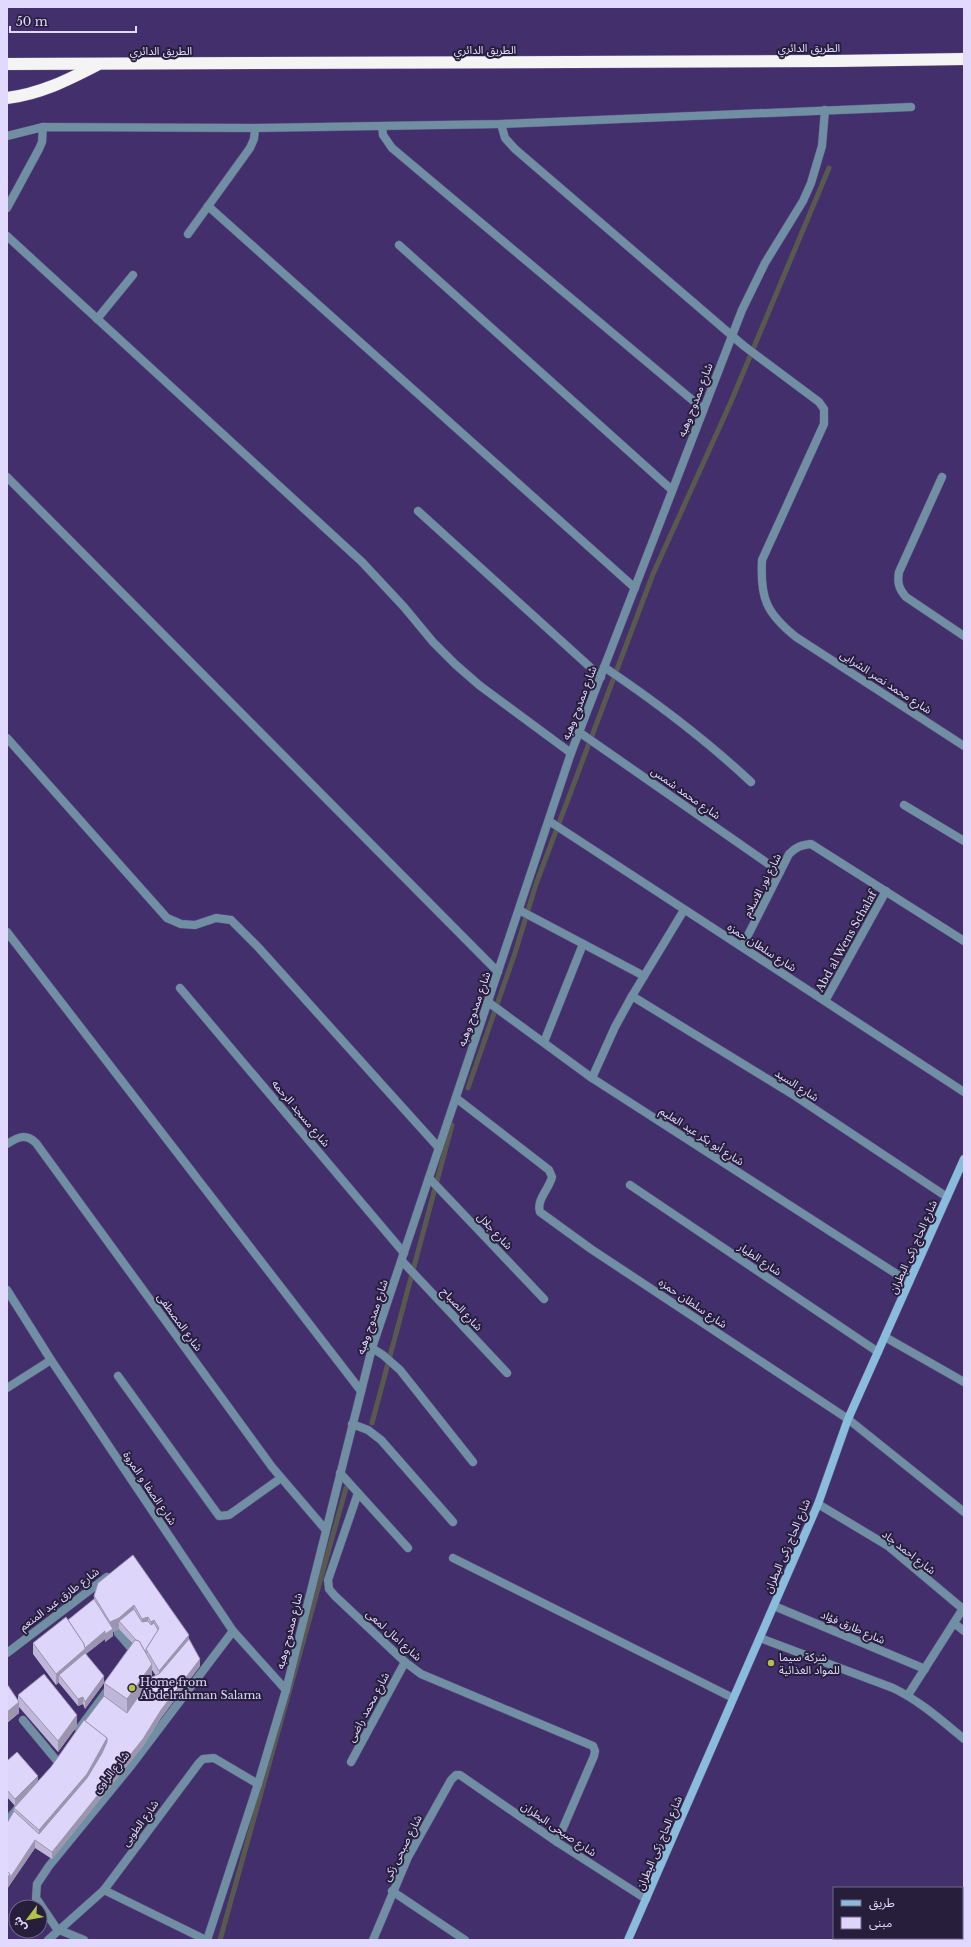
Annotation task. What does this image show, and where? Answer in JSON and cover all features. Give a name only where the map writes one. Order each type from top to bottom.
[{"type":"highway","name":"الطريق الدائري","points":[[7,64],[834,61],[964,59]]},
{"type":"highway","points":[[7,98],[35,93],[62,83],[99,64]]},
{"type":"street","points":[[7,136],[43,127],[255,128],[501,124],[911,107]]},
{"type":"street","name":"شارع ممدوح وهبه","points":[[206,1940],[258,1784],[286,1690],[372,1348],[404,1253],[431,1180],[439,1148],[490,1003],[498,972],[521,911],[551,822],[571,754],[582,734],[601,677],[608,669],[635,588],[732,335],[765,262],[803,201],[811,183],[822,146],[825,110]]},
{"type":"street","points":[[501,124],[505,138],[510,144],[732,335]]},
{"type":"street","points":[[382,126],[383,135],[392,148],[703,409]]},
{"type":"street","points":[[7,208],[42,142],[43,127]]},
{"type":"street","points":[[188,234],[250,148],[254,139],[255,128]]},
{"type":"street","points":[[208,206],[635,588]]},
{"type":"street","points":[[7,236],[362,562],[404,607],[433,642],[455,664],[479,685],[571,754]]},
{"type":"street","points":[[399,245],[672,490]]},
{"type":"street","points":[[97,319],[133,275]]},
{"type":"street","name":"شارع محمد نصر الشرابى","points":[[732,335],[744,346],[813,396],[824,409],[825,416],[824,424],[762,560],[761,582],[766,604],[778,623],[796,637],[964,746]]},
{"type":"street","points":[[7,477],[498,972]]},
{"type":"street","points":[[942,477],[899,572],[897,581],[900,590],[906,597],[964,636]]},
{"type":"street","points":[[418,511],[601,677]]},
{"type":"street","points":[[608,669],[682,722],[718,751],[751,782]]},
{"type":"street","name":"شارع محمد شمس","points":[[582,734],[780,872]]},
{"type":"street","points":[[7,738],[167,918],[181,924],[195,925],[216,918],[231,920],[439,1148]]},
{"type":"street","points":[[904,805],[964,841]]},
{"type":"street","name":"شارع سلطان حمزه","points":[[551,822],[964,1092]]},
{"type":"street","name":"شارع نور الاسلام","points":[[742,947],[789,854],[795,848],[802,845],[810,844],[886,891]]},
{"type":"street","points":[[886,891],[964,941]]},
{"type":"street","name":"Abd al Wens Schalaf","points":[[825,1001],[886,891]]},
{"type":"street","points":[[592,1078],[615,1027],[684,910]]},
{"type":"street","points":[[521,911],[644,976]]},
{"type":"street","points":[[7,932],[361,1391]]},
{"type":"street","points":[[544,1042],[583,944]]},
{"type":"street","name":"شارع مسجد الرحمه","points":[[180,988],[404,1253]]},
{"type":"street","name":"شارع السيد","points":[[632,996],[792,1094],[947,1197]]},
{"type":"street","name":"شارع أبو بكر عبد العليم","points":[[490,1003],[592,1078],[910,1282]]},
{"type":"street","name":"شارع سلطان حمزه","points":[[456,1098],[549,1170],[552,1177],[538,1207],[540,1212],[591,1249],[848,1419],[964,1512]]},
{"type":"street","name":"شارع المصطفى","points":[[7,1144],[15,1138],[22,1136],[30,1138],[36,1143],[281,1478],[326,1529]]},
{"type":"street","name":"شارع الحاج زكى البطران","points":[[628,1940],[818,1504],[848,1419],[964,1159]]},
{"type":"street","name":"شارع جلال","points":[[431,1180],[544,1299]]},
{"type":"street","name":"شارع الطيار","points":[[630,1185],[878,1352]]},
{"type":"street","name":"شارع الصباح","points":[[402,1261],[507,1373]]},
{"type":"street","name":"شارع الصفا و المروة","points":[[7,1290],[50,1360],[232,1630],[286,1690]]},
{"type":"street","points":[[885,1337],[964,1382]]},
{"type":"street","points":[[372,1348],[384,1355],[400,1370],[472,1462]]},
{"type":"street","points":[[7,1388],[50,1360]]},
{"type":"street","points":[[118,1376],[219,1516],[229,1515],[281,1478]]},
{"type":"street","points":[[352,1424],[368,1430],[381,1440],[453,1522]]},
{"type":"street","points":[[340,1473],[408,1548]]},
{"type":"street","name":"شارع امال لمعى","points":[[358,1493],[328,1580],[329,1589],[405,1662],[421,1674],[593,1746],[595,1751],[594,1756],[557,1842]]},
{"type":"street","name":"شارع احمد جاد","points":[[818,1504],[888,1546],[963,1608]]},
{"type":"street","points":[[453,1558],[734,1698]]},
{"type":"street","name":"شارع طارق عبد المنعم","points":[[7,1652],[111,1573]]},
{"type":"street","name":"شارع طارق فؤاد","points":[[774,1606],[925,1669]]},
{"type":"street","points":[[908,1695],[963,1608]]},
{"type":"street","points":[[954,1623],[964,1631]]},
{"type":"street","name":"شارع الراوى","points":[[57,1930],[36,1898],[37,1884],[49,1866],[130,1767],[232,1630]]},
{"type":"street","points":[[118,1634],[132,1655],[142,1663]]},
{"type":"street","points":[[760,1638],[908,1695],[927,1708],[964,1739]]},
{"type":"street","name":"شارع محمد راضى","points":[[351,1762],[405,1662]]},
{"type":"street","points":[[75,1735],[116,1677]]},
{"type":"street","points":[[23,1720],[57,1761]]},
{"type":"street","name":"شارع الطوبى","points":[[48,1940],[57,1930],[91,1903],[104,1890],[203,1759],[214,1758],[258,1784]]},
{"type":"street","name":"شارع صبحى زكى","points":[[373,1940],[392,1891],[412,1850],[451,1780],[456,1775],[460,1775]]},
{"type":"street","name":"شارع صبحى البطران","points":[[460,1775],[557,1842],[646,1899]]},
{"type":"street","points":[[7,1821],[23,1803]]},
{"type":"street","points":[[104,1890],[206,1940]]},
{"type":"street","points":[[392,1891],[465,1940]]},
{"type":"street","points":[[57,1930],[84,1940]]},
{"type":"building","points":[[133,1555],[189,1635],[159,1671],[146,1649],[159,1628],[154,1620],[151,1622],[148,1617],[142,1619],[134,1605],[119,1618],[110,1622],[94,1596],[98,1583]]},
{"type":"building","points":[[94,1599],[113,1629],[105,1634],[105,1631],[85,1648],[84,1644],[68,1620]]},
{"type":"building","points":[[134,1609],[142,1622],[148,1621],[151,1625],[154,1623],[158,1630],[146,1649],[146,1653],[139,1641],[136,1640],[119,1621]]},
{"type":"building","points":[[66,1617],[84,1644],[85,1649],[56,1674],[33,1643]]},
{"type":"building","points":[[189,1639],[200,1659],[161,1710],[143,1739],[52,1852],[35,1840],[10,1878],[10,1874],[7,1871],[7,1823],[14,1811],[39,1834],[87,1778],[102,1753],[107,1742],[107,1738],[85,1721],[104,1696],[127,1713],[152,1677],[159,1674]]},
{"type":"building","points":[[135,1640],[139,1641],[152,1664],[127,1699],[104,1683]]},
{"type":"building","points":[[85,1653],[104,1676],[85,1702],[83,1697],[78,1699],[59,1675]]},
{"type":"building","points":[[44,1674],[77,1715],[58,1741],[18,1695]]},
{"type":"building","points":[[7,1684],[19,1702],[7,1712]]},
{"type":"building","points":[[84,1720],[107,1738],[87,1774],[39,1830],[14,1808],[51,1767]]},
{"type":"building","points":[[17,1752],[38,1776],[15,1799],[7,1790],[7,1761]]},
{"type":"building","points":[[7,1871],[10,1874],[7,1878]]},
{"type":"waterway","points":[[468,1088],[515,953],[536,884],[653,574],[730,404],[829,168]]},
{"type":"waterway","points":[[372,1423],[452,1125]]},
{"type":"waterway","points":[[220,1940],[346,1488]]},
{"type":"place","name":"شركة سيما للمواد الغذائية","points":[[771,1663]]},
{"type":"place","name":"Home from Abdelrahman Salama","points":[[132,1688]]}]
